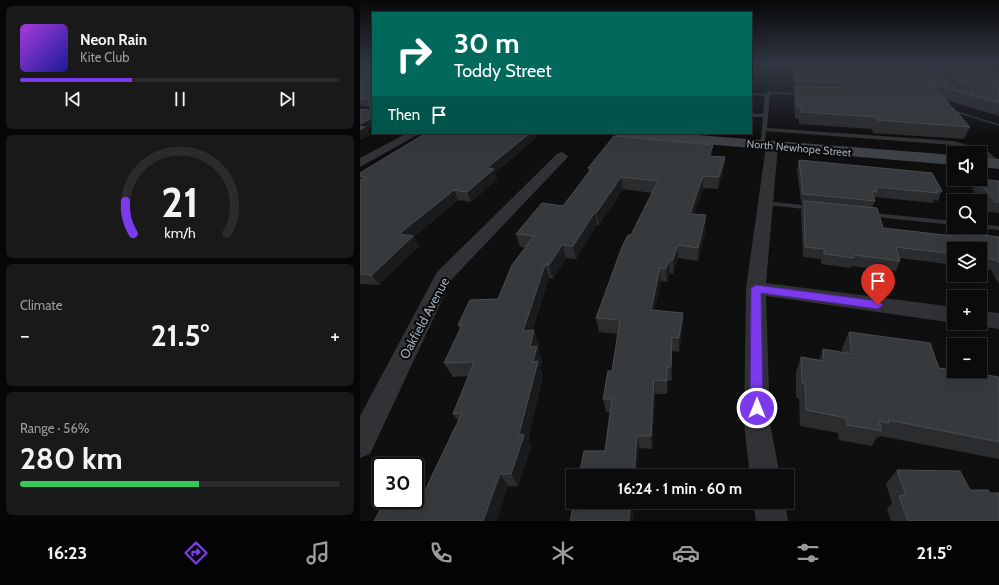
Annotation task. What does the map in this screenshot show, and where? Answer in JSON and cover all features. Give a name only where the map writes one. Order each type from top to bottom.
[{"type":"street","points":[[360,163],[413,134]]},
{"type":"street","name":"North Newhope Street","points":[[642,134],[766,140],[947,159]]},
{"type":"street","points":[[764,469],[757,423],[756,288],[766,203],[766,140]]},
{"type":"street","name":"Oakfield Avenue","points":[[360,444],[444,276],[562,156]]},
{"type":"street","points":[[987,163],[999,164]]},
{"type":"street","points":[[756,288],[947,314]]},
{"type":"street","points":[[987,320],[999,321]]},
{"type":"street","points":[[770,509],[772,521]]},
{"type":"lane","points":[[752,94],[768,95],[768,93],[776,92],[815,95]]},
{"type":"lane","points":[[768,95],[765,116],[766,140],[953,143],[984,151],[999,164]]},
{"type":"lane","points":[[752,115],[765,116]]},
{"type":"lane","points":[[766,203],[821,209]]},
{"type":"lane","points":[[860,213],[947,223]]},
{"type":"lane","points":[[987,227],[999,228]]},
{"type":"building","points":[[360,88],[372,88],[372,118],[360,124],[360,109],[370,110],[371,100],[360,99],[360,97],[366,95],[360,94]]},
{"type":"building","points":[[796,88],[935,88],[970,127],[877,120],[876,117],[801,112],[801,107],[797,107]]},
{"type":"building","points":[[946,88],[955,88],[971,93],[972,88],[999,88],[999,103]]},
{"type":"building","points":[[424,134],[529,134],[487,168],[494,169],[467,192],[454,190],[399,234],[413,236],[372,275],[360,274],[360,181],[367,177],[360,176],[360,173]]},
{"type":"building","points":[[614,136],[713,145],[709,156],[725,157],[719,177],[703,176],[690,214],[706,215],[698,248],[678,245],[673,260],[669,260],[666,269],[660,268],[651,310],[683,313],[679,338],[672,337],[671,367],[667,367],[667,381],[654,380],[651,436],[637,436],[635,469],[580,469],[584,451],[605,451],[612,399],[603,399],[608,371],[612,371],[620,320],[596,318],[622,247],[628,235],[631,235],[658,181],[621,177],[597,212],[595,212],[573,246],[562,245],[549,265],[545,265],[523,331],[534,330],[530,347],[537,346],[533,362],[538,361],[519,434],[524,435],[511,474],[500,474],[483,521],[374,521],[381,509],[424,509],[424,492],[462,413],[453,414],[474,362],[444,363],[462,325],[458,325],[470,300],[498,299],[512,265],[534,236],[516,234],[542,203],[563,206],[592,168],[588,168]]},
{"type":"building","points":[[799,160],[932,173],[942,191],[936,191],[938,193],[876,187],[877,192],[872,191],[875,201],[803,194]]},
{"type":"building","points":[[987,180],[999,181],[999,202],[995,202],[982,186],[987,186]]},
{"type":"building","points":[[804,201],[877,208],[883,228],[953,236],[952,234],[975,234],[999,237],[999,263],[997,260],[987,259],[987,242],[947,242],[947,253],[896,247],[900,261],[854,255],[854,258],[824,254],[824,249],[805,247]]},
{"type":"building","points":[[849,332],[930,343],[939,368],[947,369],[947,378],[987,378],[987,375],[999,377],[999,442],[888,420],[889,423],[879,421],[882,431],[847,425],[846,418],[806,410],[805,383],[802,383],[801,357],[824,361],[823,349],[852,354]]},
{"type":"building","points":[[897,470],[960,471],[970,490],[988,490],[990,493],[999,493],[999,521],[908,521],[899,496],[906,495]]},
{"type":"building","points":[[573,509],[630,509],[629,521],[570,521]]},
{"type":"waterway","points":[[948,109],[999,125]]},
{"type":"route","points":[[757,408],[756,288],[878,305]]}]
